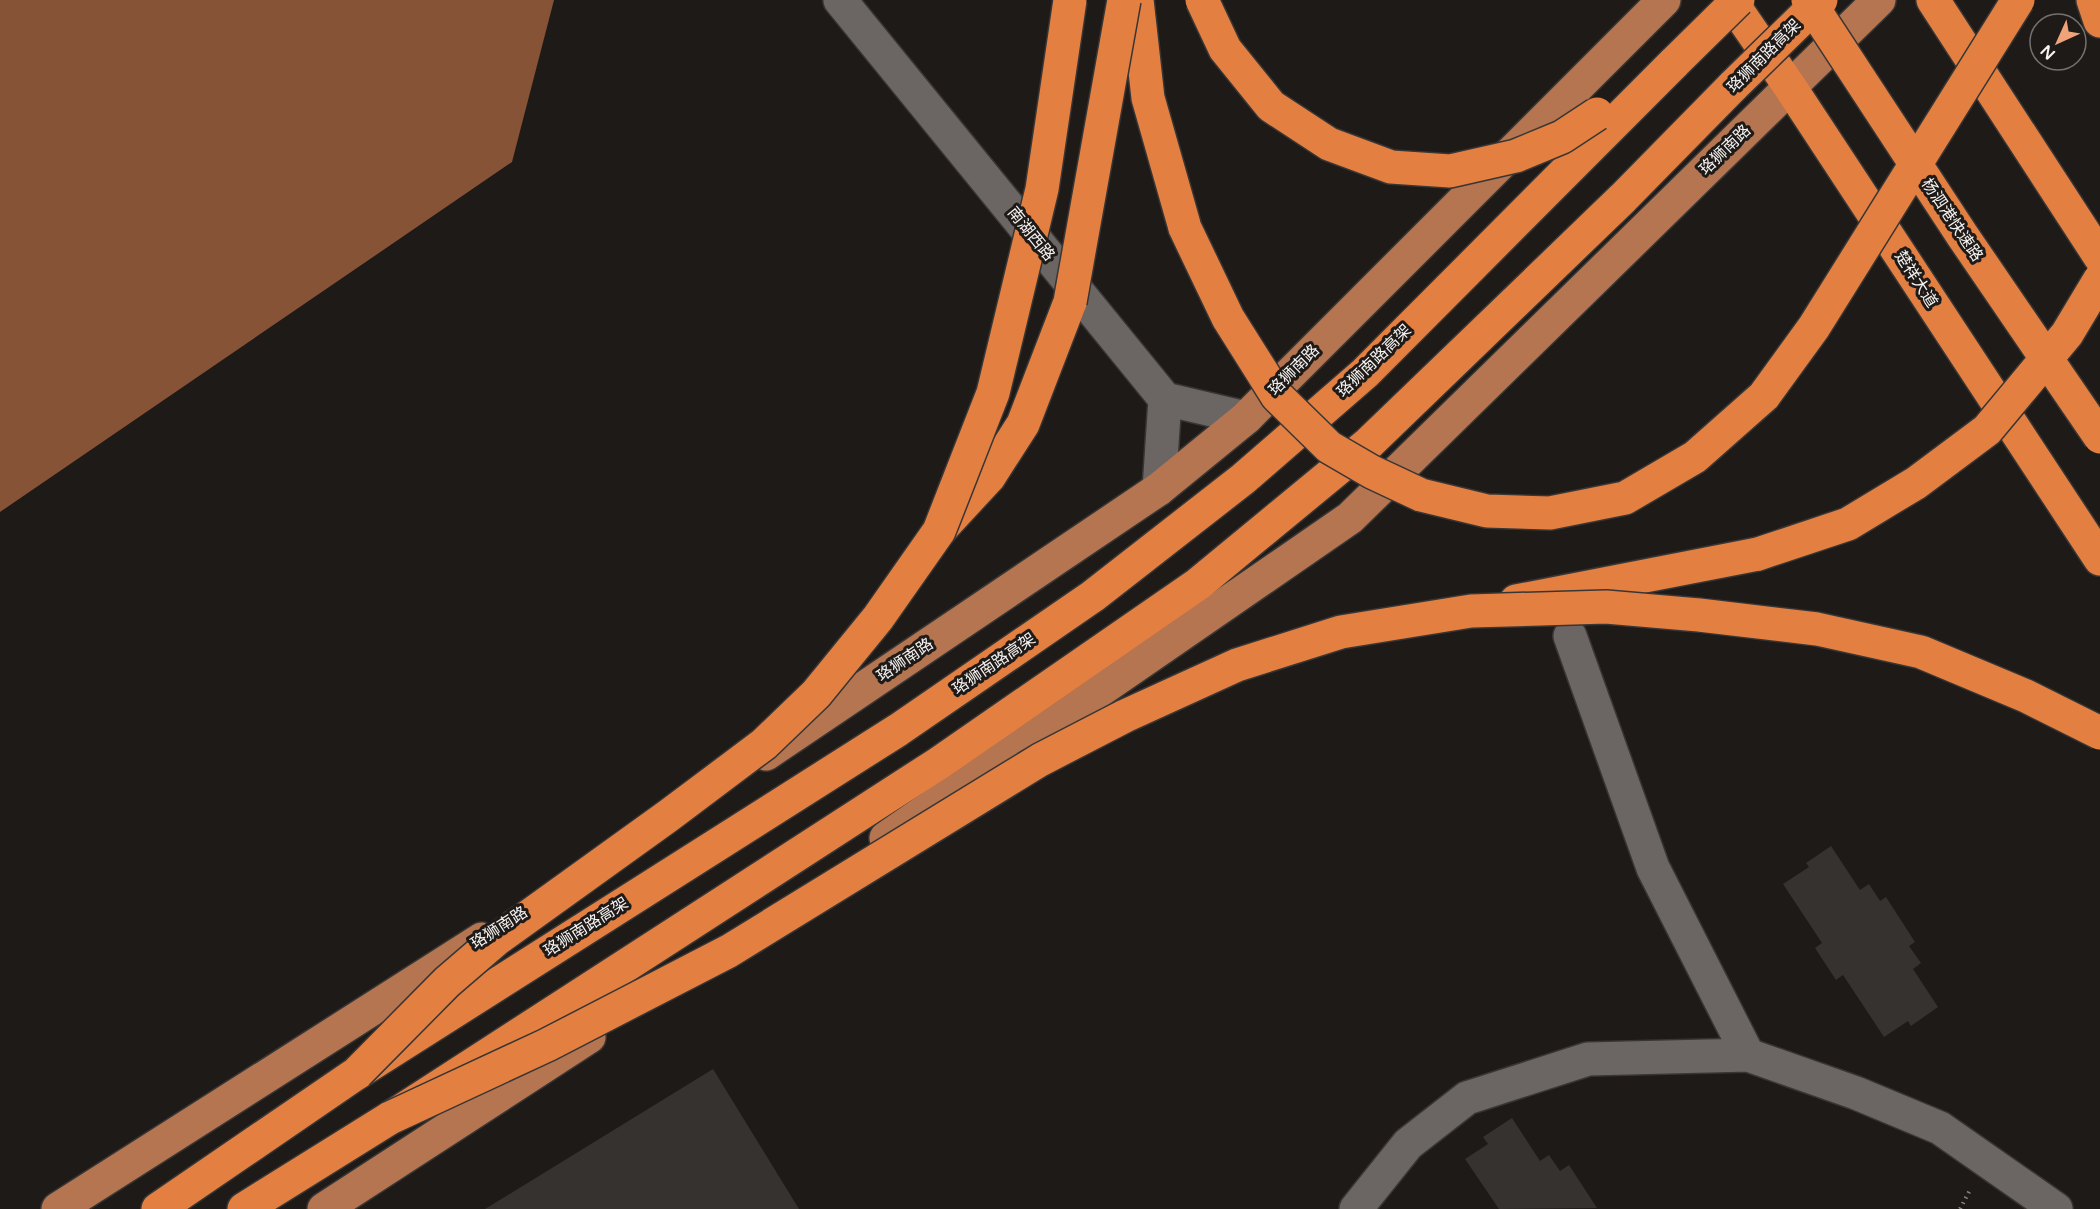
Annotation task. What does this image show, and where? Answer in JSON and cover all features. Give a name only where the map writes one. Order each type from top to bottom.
[{"type":"highway","points":[[939,531],[993,393],[1042,189],[1070,0]]},
{"type":"highway","points":[[357,1073],[447,982],[497,939],[764,744],[816,694],[878,618],[939,531],[989,477],[1023,424],[1070,302],[1125,0]]},
{"type":"highway","points":[[1137,0],[1148,98],[1185,228],[1228,318],[1277,396],[1329,447],[1372,472],[1421,495],[1487,511],[1550,513],[1625,498],[1695,457],[1764,396],[1814,327],[2018,0]]},
{"type":"highway","points":[[1202,0],[1225,49],[1271,106],[1329,144],[1391,167],[1450,171],[1516,156],[1562,137],[1676,62]]},
{"type":"highway","name":"楚祥大道","points":[[1730,0],[1790,87],[2100,559]]},
{"type":"highway","name":"珞狮南路高架","points":[[158,1209],[357,1073],[898,730],[1093,596],[1243,479],[1365,373],[1738,0]]},
{"type":"highway","name":"杨泗港快速路","points":[[1808,0],[1962,236],[2100,437]]},
{"type":"highway","name":"珞狮南路高架","points":[[244,1209],[390,1118],[939,763],[1198,584],[1369,443],[1623,198],[1821,0]]},
{"type":"highway","points":[[1933,0],[2100,258]]},
{"type":"highway","points":[[2093,0],[2100,21]]},
{"type":"highway","points":[[390,1118],[547,1045],[729,951],[1040,760],[1125,716],[1238,665],[1341,632],[1471,610],[1758,554],[1848,524],[1916,483],[1987,430],[2067,334],[2100,279]]},
{"type":"highway","points":[[1471,610],[1606,607],[1816,629],[1921,652],[2026,696],[2100,732]]},
{"type":"main road","name":"珞狮南路","points":[[58,1209],[685,809],[1159,489],[1246,418],[1664,0]]},
{"type":"main road","name":"珞狮南路","points":[[324,1209],[753,930],[1350,518],[1879,0]]},
{"type":"street","name":"南湖西路","points":[[840,0],[1165,399]]},
{"type":"street","points":[[1159,489],[1165,399],[1246,418]]},
{"type":"street","points":[[1570,636],[1653,868],[1748,1055]]},
{"type":"street","points":[[1356,1209],[1408,1143],[1467,1098],[1588,1059],[1748,1055],[1856,1093],[1940,1128],[2056,1209]]},
{"type":"shaded area","points":[[0,0],[554,0],[512,162],[0,512]]},
{"type":"building","points":[[1831,846],[1860,890],[1869,884],[1880,901],[1886,897],[1915,942],[1909,946],[1921,963],[1913,969],[1938,1007],[1911,1026],[1908,1021],[1884,1037],[1843,975],[1836,980],[1815,948],[1822,943],[1783,884],[1809,867],[1806,863]]},
{"type":"building","points":[[713,1069],[799,1209],[485,1209]]},
{"type":"building","points":[[1512,1118],[1540,1161],[1549,1155],[1560,1171],[1569,1165],[1597,1208],[1499,1209],[1465,1159],[1488,1144],[1483,1137]]}]
